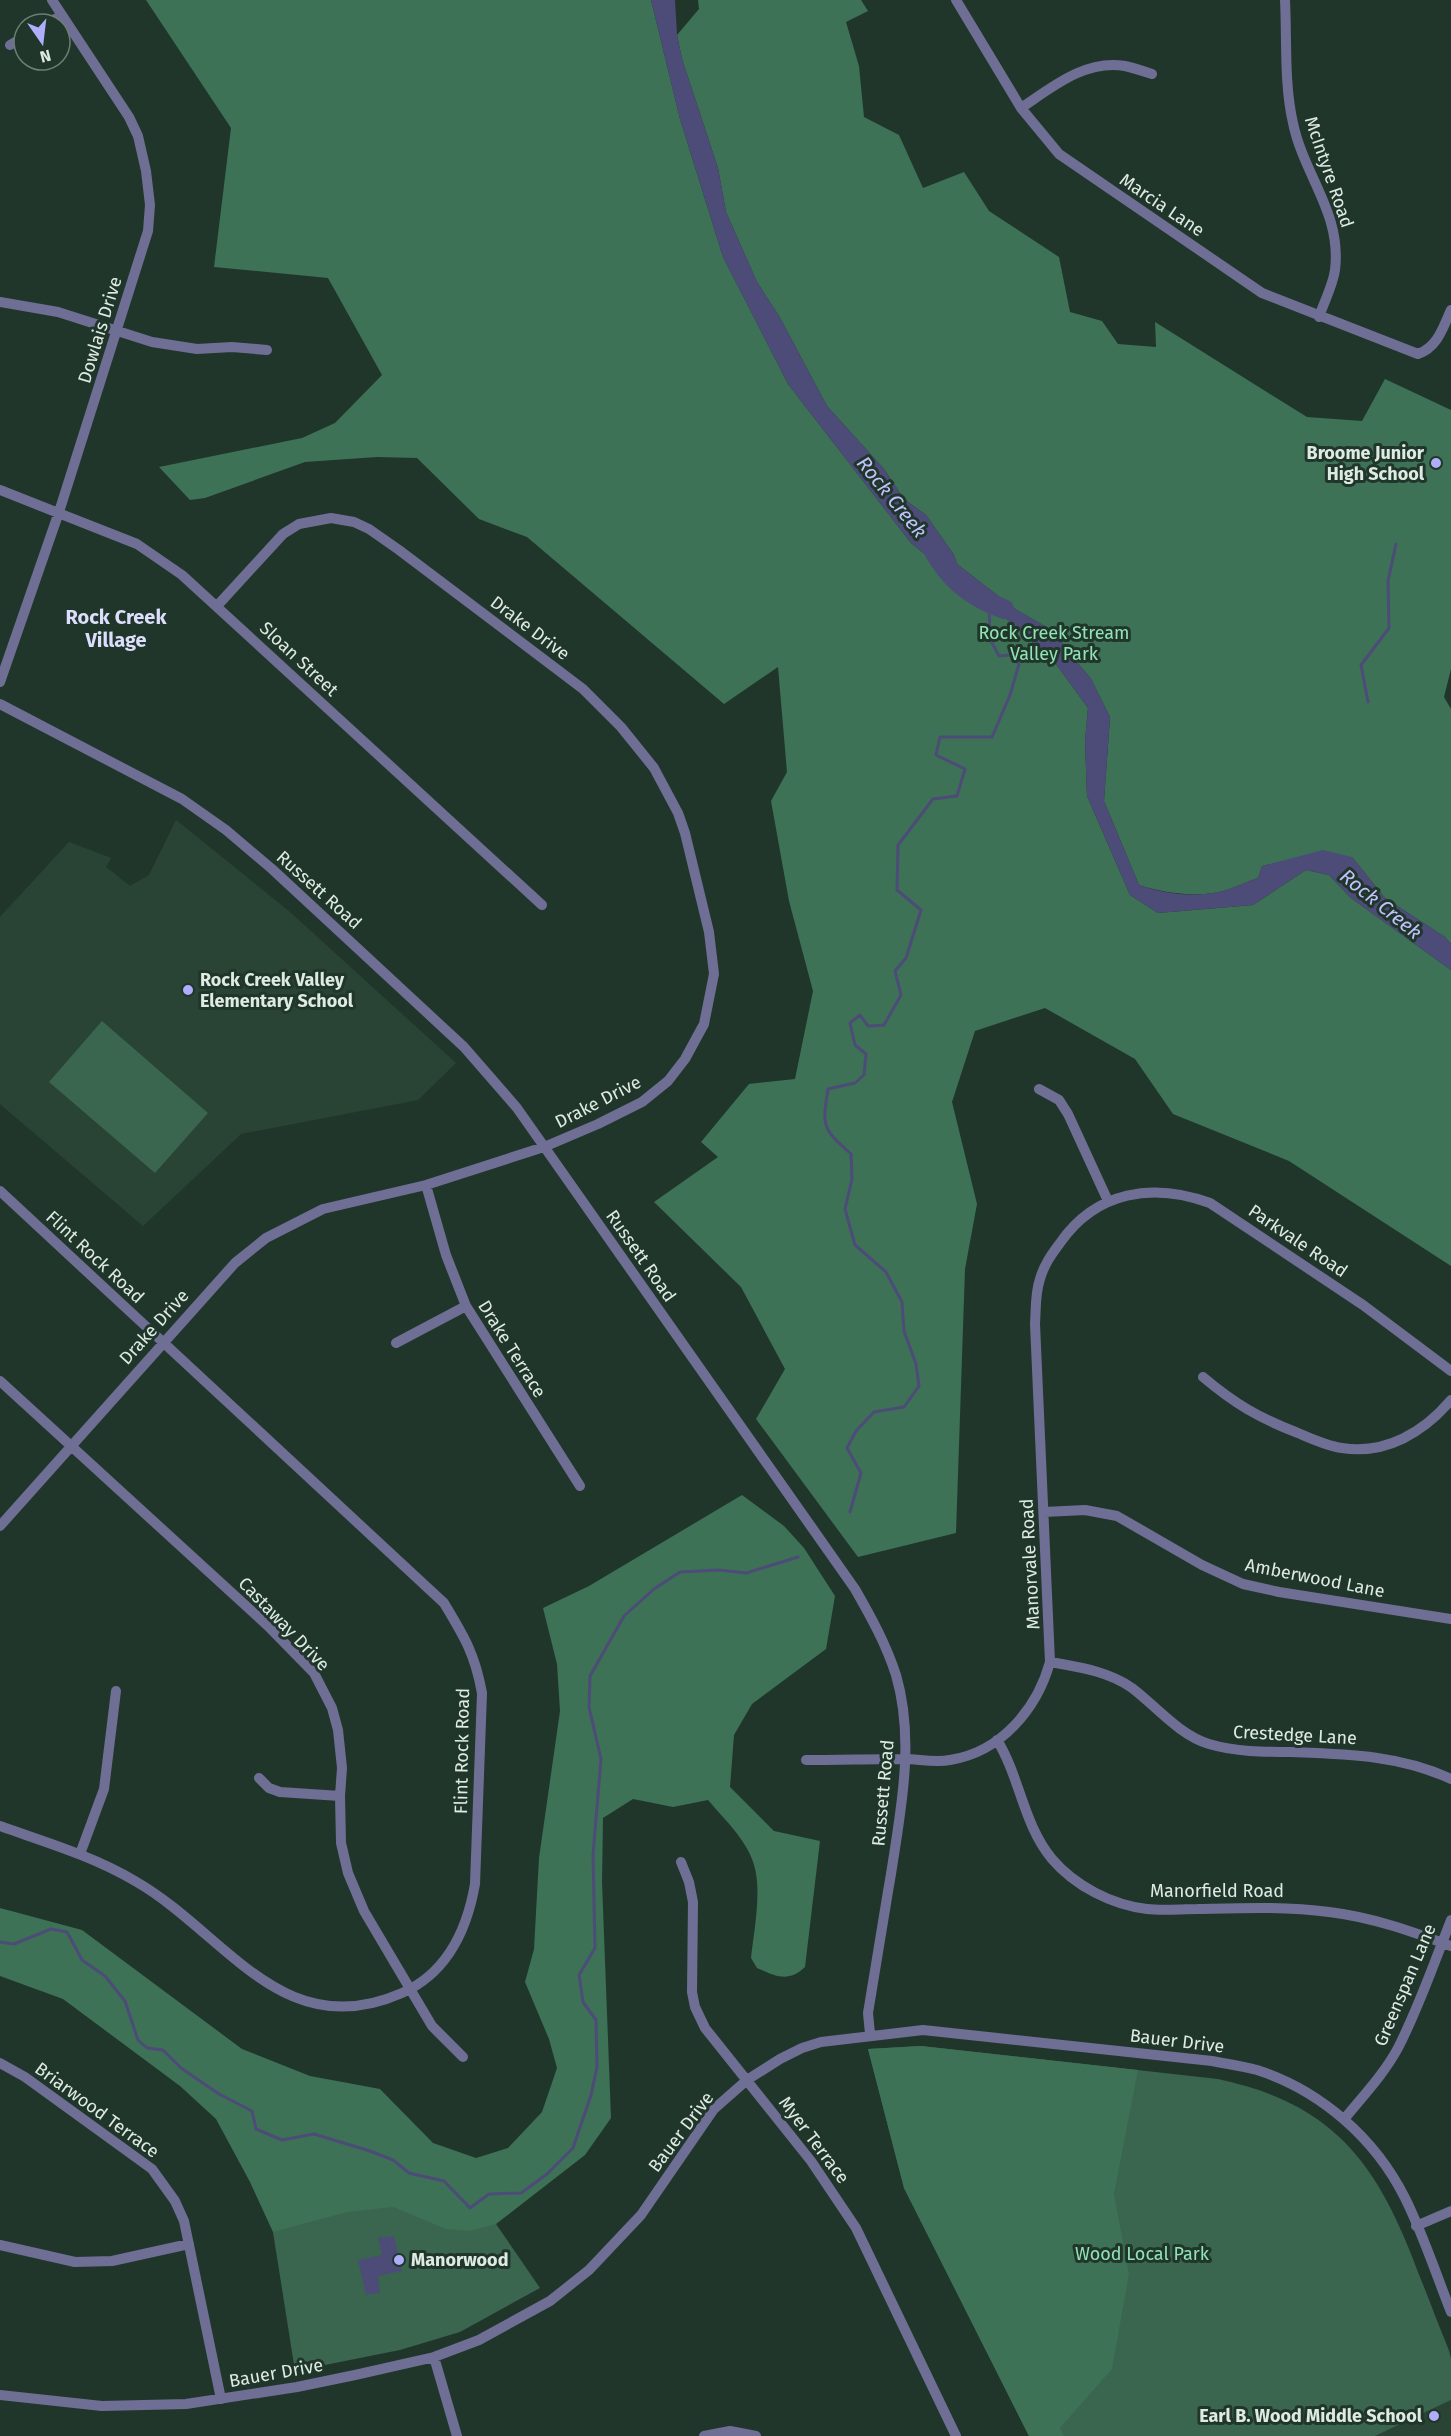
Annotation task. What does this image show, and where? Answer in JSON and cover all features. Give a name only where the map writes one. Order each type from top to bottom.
[{"type":"street","name":"Marcia Lane","points":[[956,0],[1021,108],[1059,154],[1262,293],[1419,354],[1428,351],[1436,343],[1451,310]]},
{"type":"street","name":"McIntyre Road","points":[[1285,0],[1288,77],[1293,122],[1305,162],[1329,212],[1335,231],[1335,271],[1319,317]]},
{"type":"street","name":"Dowlais Drive","points":[[0,682],[59,512],[118,332],[148,231],[150,205],[146,171],[138,136],[129,117],[72,30]]},
{"type":"street","points":[[1021,108],[1066,78],[1089,68],[1123,66],[1152,74]]},
{"type":"street","points":[[0,302],[58,312],[152,342],[197,349],[232,347],[267,350]]},
{"type":"street","name":"Sloan Street","points":[[0,490],[137,544],[182,575],[542,905]]},
{"type":"street","name":"Drake Drive","points":[[0,1526],[162,1342],[235,1263],[266,1238],[323,1209],[426,1185],[544,1147],[598,1124],[642,1102],[668,1081],[680,1066],[704,1024],[714,974],[709,932],[678,813],[654,768],[621,727],[583,689],[399,550],[369,529],[354,522],[331,518],[299,524],[283,534],[217,606]]},
{"type":"street","name":"Russett Road","points":[[0,704],[182,799],[226,830],[272,868],[464,1047],[504,1091],[855,1589],[881,1635],[896,1676],[904,1719],[906,1759],[899,1820],[868,2013],[870,2034]]},
{"type":"street","points":[[1039,1089],[1059,1100],[1068,1114],[1108,1201]]},
{"type":"street","name":"Drake Terrace","points":[[426,1185],[446,1255],[466,1306],[580,1486]]},
{"type":"street","name":"Flint Rock Road","points":[[0,1191],[444,1603],[470,1645],[478,1668],[482,1693],[475,1884],[470,1912],[459,1939],[429,1976],[410,1989],[378,2003],[347,2008],[318,2006],[290,1997],[266,1983],[154,1893],[133,1880],[80,1854],[0,1826]]},
{"type":"street","name":"Parkvale Road","points":[[1108,1201],[1139,1193],[1163,1191],[1188,1195],[1210,1203],[1363,1305],[1451,1371]]},
{"type":"street","name":"Manorvale Road","points":[[806,1760],[950,1760],[978,1751],[1011,1731],[1033,1704],[1046,1677],[1050,1662],[1035,1324],[1039,1281],[1046,1262],[1067,1232],[1083,1216],[1108,1201]]},
{"type":"street","points":[[396,1343],[466,1306]]},
{"type":"street","points":[[1203,1377],[1231,1401],[1265,1420],[1342,1448],[1381,1446],[1405,1438],[1435,1419],[1451,1400]]},
{"type":"street","name":"Castaway Drive","points":[[0,1381],[268,1626],[314,1673],[328,1699],[338,1730],[342,1768],[341,1843],[348,1873],[364,1911],[432,2026],[464,2057]]},
{"type":"street","name":"Amberwood Lane","points":[[1044,1512],[1085,1510],[1117,1516],[1202,1565],[1243,1584],[1279,1592],[1451,1619]]},
{"type":"street","name":"Crestedge Lane","points":[[1050,1662],[1086,1668],[1114,1678],[1131,1688],[1179,1727],[1207,1744],[1243,1751],[1355,1754],[1399,1760],[1451,1779]]},
{"type":"street","points":[[80,1854],[104,1789],[116,1691]]},
{"type":"street","name":"Manorfield Road","points":[[996,1740],[1004,1752],[1024,1809],[1053,1860],[1085,1887],[1110,1900],[1147,1909],[1288,1908],[1330,1912],[1391,1924],[1446,1944]]},
{"type":"street","points":[[259,1778],[269,1788],[280,1792],[340,1796]]},
{"type":"street","name":"Myer Terrace","points":[[681,1862],[689,1882],[693,1902],[691,1969],[695,2007],[705,2028],[811,2161],[856,2228],[956,2436]]},
{"type":"street","name":"Greenspan Lane","points":[[1345,2118],[1379,2078],[1397,2050],[1446,1944],[1451,1920]]},
{"type":"street","name":"Bauer Drive","points":[[0,2395],[102,2406],[186,2404],[297,2387],[434,2357],[479,2340],[549,2301],[589,2270],[641,2215],[714,2109],[747,2080],[802,2048],[821,2042],[870,2034],[923,2030],[1212,2061],[1256,2070],[1312,2095],[1345,2118],[1388,2168],[1405,2198],[1451,2312]]},
{"type":"street","name":"Briarwood Terrace","points":[[0,2063],[25,2077],[152,2169],[175,2201],[184,2221],[221,2399]]},
{"type":"street","points":[[1416,2226],[1451,2211]]},
{"type":"street","points":[[0,2245],[75,2262],[112,2261],[189,2244]]},
{"type":"street","points":[[434,2357],[457,2436]]},
{"type":"street","points":[[704,2436],[730,2431],[756,2436]]},
{"type":"shaded area","name":"Rock Creek Valley Elementary School","points":[[176,820],[290,912],[456,1063],[418,1100],[241,1134],[143,1226],[0,1104],[0,917],[69,842],[111,858],[106,867],[130,886],[149,875]]},
{"type":"shaded area","name":"Earl B. Wood Middle School","points":[[1451,2400],[1451,2436],[1374,2436]]},
{"type":"green space","points":[[146,0],[651,0],[680,119],[723,257],[788,384],[911,543],[1008,620],[1056,664],[1088,708],[1085,741],[1087,796],[1130,895],[1158,913],[1253,905],[1306,870],[1329,875],[1351,898],[1451,970],[1451,1266],[1289,1161],[1173,1114],[1135,1059],[1045,1008],[975,1031],[952,1102],[977,1204],[965,1269],[956,1533],[858,1557],[756,1419],[785,1369],[741,1287],[654,1202],[718,1157],[701,1142],[749,1084],[795,1079],[813,991],[789,901],[771,801],[787,772],[778,667],[724,704],[527,537],[479,519],[417,458],[377,457],[305,462],[205,498],[190,500],[159,467],[302,438],[335,423],[382,375],[328,278],[214,267],[231,128]]},
{"type":"green space","points":[[698,0],[861,0],[868,11],[846,22],[859,66],[864,117],[899,135],[923,188],[964,172],[989,211],[1059,257],[1070,312],[1102,321],[1118,344],[1156,347],[1155,322],[1307,417],[1362,421],[1385,379],[1451,410],[1451,669],[1444,697],[1451,709],[1451,944],[1445,937],[1385,898],[1352,857],[1284,861],[1262,866],[1258,878],[1213,893],[1181,894],[1139,885],[1104,801],[1110,717],[1091,679],[1055,632],[1015,609],[957,564],[954,555],[926,515],[904,499],[884,469],[827,406],[779,316],[757,282],[726,212],[718,168],[682,59],[677,35],[699,9]]},
{"type":"green space","points":[[102,1021],[208,1113],[155,1173],[49,1082]]},
{"type":"green space","points":[[742,1495],[784,1526],[804,1548],[835,1596],[826,1649],[752,1704],[734,1735],[730,1787],[774,1831],[820,1841],[805,1967],[793,1975],[782,1976],[757,1968],[751,1958],[757,1898],[754,1865],[741,1838],[708,1800],[673,1807],[633,1799],[603,1818],[602,1882],[611,2118],[585,2155],[496,2224],[470,2231],[446,2229],[393,2207],[347,2212],[273,2232],[250,2182],[216,2119],[180,2086],[63,1999],[0,1976],[0,1908],[82,1930],[242,2049],[310,2076],[380,2089],[433,2143],[476,2158],[508,2148],[542,2112],[557,2068],[549,2039],[525,1982],[534,1949],[539,1858],[560,1711],[557,1664],[543,1608],[589,1586]]},
{"type":"green space","name":"Wood Local Park","points":[[921,2046],[1218,2079],[1260,2091],[1296,2106],[1326,2125],[1351,2149],[1372,2176],[1407,2242],[1450,2353],[1451,2400],[1375,2436],[1029,2436],[904,2188],[868,2049]]},
{"type":"green space","points":[[921,2046],[1138,2070],[1114,2194],[1129,2274],[1112,2369],[1060,2428],[1064,2436],[1029,2436],[904,2188],[868,2049]]},
{"type":"green space","name":"Manorwood","points":[[306,2197],[451,2206],[496,2224],[540,2288],[460,2332],[400,2350],[295,2371],[273,2232]]},
{"type":"water","points":[[651,0],[675,0],[677,35],[682,59],[718,168],[726,212],[757,282],[779,316],[827,406],[884,469],[904,499],[926,515],[954,555],[957,564],[1015,609],[1055,632],[1091,679],[1110,717],[1104,801],[1139,885],[1181,894],[1213,893],[1258,878],[1262,866],[1323,850],[1352,857],[1385,898],[1445,937],[1451,944],[1451,970],[1351,898],[1329,875],[1306,870],[1253,905],[1158,913],[1130,895],[1087,796],[1085,741],[1088,708],[1056,664],[1008,620],[911,543],[788,384],[723,257],[680,119]]},
{"type":"water","points":[[394,2236],[402,2271],[378,2276],[380,2293],[366,2295],[358,2260],[382,2255],[378,2238]]},
{"type":"waterway","points":[[1368,702],[1361,665],[1389,628],[1388,581],[1396,544]]},
{"type":"waterway","name":"Rock Creek","points":[[931,546],[945,568],[961,585],[980,598],[1004,609]]},
{"type":"waterway","points":[[850,1512],[861,1473],[847,1448],[856,1431],[874,1412],[904,1407],[919,1386],[916,1364],[904,1331],[902,1302],[886,1272],[855,1245],[845,1209],[852,1179],[851,1154],[834,1138],[826,1126],[828,1089],[855,1083],[864,1075],[866,1054],[855,1045],[850,1023],[860,1015],[868,1026],[884,1025],[901,995],[895,971],[906,958],[921,910],[897,890],[898,845],[933,799],[957,796],[965,769],[936,755],[940,737],[992,737],[1010,695],[1019,664],[1010,655],[999,656],[990,639],[989,603]]},
{"type":"waterway","points":[[0,1942],[14,1944],[51,1929],[67,1932],[82,1960],[105,1976],[125,2001],[138,2040],[147,2048],[163,2050],[181,2068],[219,2094],[252,2111],[256,2129],[282,2140],[314,2134],[370,2151],[393,2160],[409,2173],[444,2181],[470,2208],[489,2194],[521,2193],[547,2174],[573,2148],[591,2095],[597,2067],[596,2020],[583,2002],[579,1975],[595,1948],[593,1855],[601,1759],[589,1707],[590,1676],[624,1616],[654,1589],[680,1572],[719,1570],[746,1573],[798,1557]]},
{"type":"place","name":"Broome Junior High School","points":[[1436,463]]},
{"type":"place","name":"Rock Creek Valley Elementary School","points":[[188,990]]},
{"type":"place","name":"Manorwood","points":[[399,2260]]},
{"type":"place","name":"Earl B. Wood Middle School","points":[[1434,2416]]},
{"type":"district","name":"Rock Creek Village","points":[[116,628]]},
{"type":"park label","name":"Rock Creek Stream Valley Park","points":[[1054,643]]}]
